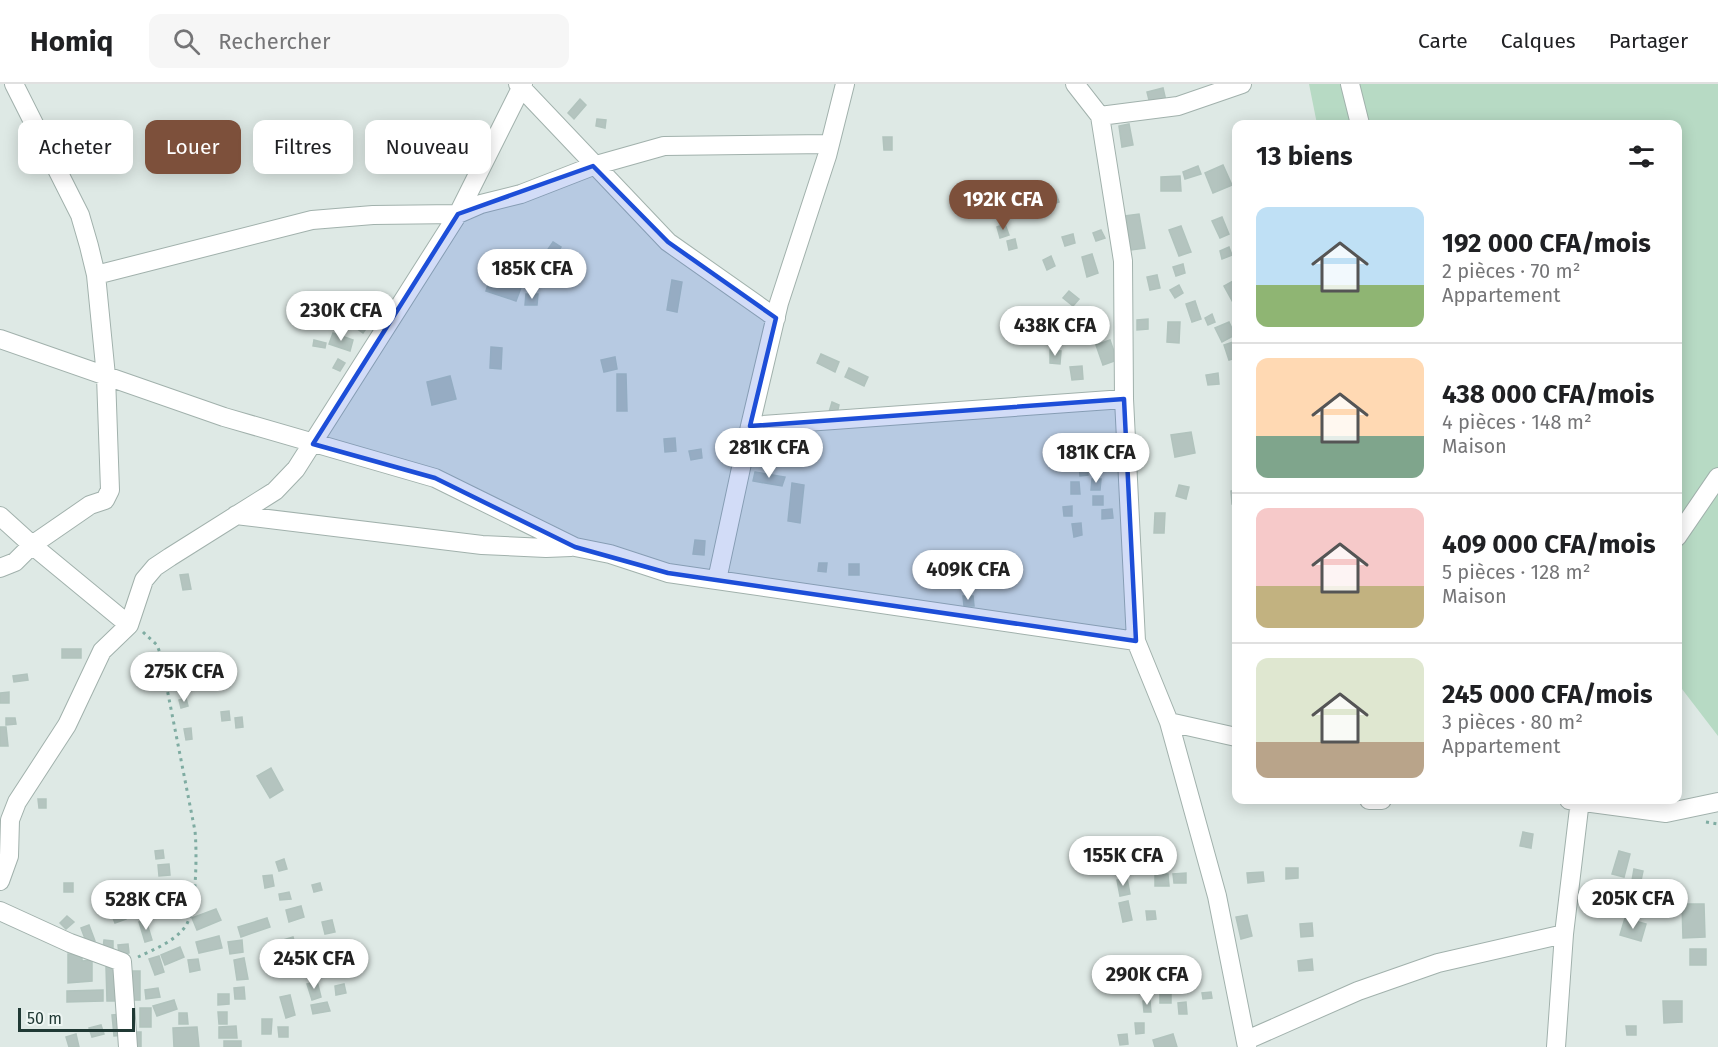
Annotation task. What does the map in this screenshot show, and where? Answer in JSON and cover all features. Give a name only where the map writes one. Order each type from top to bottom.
[{"type":"street","points":[[0,568],[15,562],[32,545],[109,496],[106,376],[96,275],[80,215],[14,84]]},
{"type":"street","points":[[717,580],[776,318],[792,259],[830,144],[845,84]]},
{"type":"street","points":[[1075,84],[1100,116],[1123,261],[1124,399],[1136,641],[1169,722],[1217,896],[1247,1043],[1358,991],[1438,963],[1564,934]]},
{"type":"street","points":[[1100,116],[1178,106],[1242,84]]},
{"type":"street","points":[[1350,84],[1359,120]]},
{"type":"street","points":[[0,880],[9,856],[5,820],[68,725],[102,651],[129,625],[144,580],[155,567],[275,491],[296,469],[458,214],[521,85],[593,166],[616,186],[668,242],[776,318]]},
{"type":"street","points":[[96,275],[312,220],[373,215],[458,214],[481,204],[521,194],[593,166],[664,146],[830,144]]},
{"type":"street","points":[[0,339],[224,417],[435,478],[576,547]]},
{"type":"street","points":[[750,426],[1124,399]]},
{"type":"street","points":[[1682,530],[1718,477]]},
{"type":"street","points":[[236,515],[482,544],[546,548],[576,547],[610,554],[668,573],[1136,641]]},
{"type":"street","points":[[0,516],[129,625]]},
{"type":"street","points":[[1169,722],[1232,736]]},
{"type":"street","points":[[1604,804],[1666,813],[1718,802]]},
{"type":"street","points":[[1556,1047],[1576,804]]},
{"type":"street","points":[[0,911],[70,943],[122,962],[128,1047]]},
{"type":"path","points":[[122,962],[162,945],[185,927],[194,891],[197,854],[195,831],[160,652],[152,639],[129,625]]},
{"type":"highlighted area","points":[[593,166],[668,242],[776,318],[750,426],[1124,399],[1136,641],[668,573],[575,547],[435,478],[313,444],[458,214]]},
{"type":"green space","points":[[1309,84],[1718,84],[1718,736],[1682,689],[1682,120],[1316,120]]},
{"type":"building","points":[[1163,88],[1166,101],[1150,104],[1147,92]]},
{"type":"building","points":[[580,99],[586,105],[574,119],[568,113]]},
{"type":"building","points":[[597,119],[606,120],[605,128],[596,126]]},
{"type":"building","points":[[1129,124],[1133,145],[1122,147],[1119,126]]},
{"type":"building","points":[[883,137],[892,137],[892,150],[884,150]]},
{"type":"building","points":[[1223,165],[1232,185],[1213,193],[1205,173]]},
{"type":"building","points":[[1198,166],[1201,174],[1185,179],[1183,172]]},
{"type":"building","points":[[1180,176],[1181,191],[1161,191],[1161,177]]},
{"type":"building","points":[[1056,194],[1059,202],[1049,205],[1046,197]]},
{"type":"building","points":[[1139,214],[1145,248],[1131,250],[1125,216]]},
{"type":"building","points":[[1222,217],[1229,234],[1220,238],[1212,221]]},
{"type":"building","points":[[1005,224],[1009,235],[1000,238],[997,227]]},
{"type":"building","points":[[1181,226],[1191,252],[1179,256],[1169,230]]},
{"type":"building","points":[[1101,230],[1105,238],[1096,241],[1093,233]]},
{"type":"building","points":[[1073,234],[1075,243],[1065,246],[1062,237]]},
{"type":"building","points":[[1015,239],[1017,248],[1009,250],[1007,241]]},
{"type":"building","points":[[553,242],[561,247],[551,264],[542,258]]},
{"type":"building","points":[[1229,247],[1232,255],[1222,259],[1220,251]]},
{"type":"building","points":[[1092,254],[1098,273],[1087,277],[1082,257]]},
{"type":"building","points":[[1051,256],[1055,266],[1047,270],[1043,260]]},
{"type":"building","points":[[567,257],[581,260],[579,271],[565,269]]},
{"type":"building","points":[[1183,264],[1185,273],[1176,276],[1173,267]]},
{"type":"building","points":[[491,275],[522,285],[516,301],[486,291]]},
{"type":"building","points":[[1157,275],[1160,288],[1150,290],[1147,277]]},
{"type":"building","points":[[672,280],[682,282],[677,312],[667,310]]},
{"type":"building","points":[[1232,282],[1232,301],[1224,286]]},
{"type":"building","points":[[1179,285],[1183,293],[1175,298],[1170,290]]},
{"type":"building","points":[[1069,291],[1079,299],[1073,306],[1063,298]]},
{"type":"building","points":[[526,294],[538,294],[537,305],[525,305]]},
{"type":"building","points":[[1195,301],[1201,319],[1192,322],[1186,304]]},
{"type":"building","points":[[325,305],[334,309],[331,318],[322,314]]},
{"type":"building","points":[[1087,310],[1091,321],[1075,327],[1071,315]]},
{"type":"building","points":[[1015,312],[1027,313],[1026,332],[1014,331]]},
{"type":"building","points":[[1212,314],[1215,322],[1208,325],[1205,318]]},
{"type":"building","points":[[1049,319],[1059,321],[1057,331],[1047,330]]},
{"type":"building","points":[[1148,319],[1148,329],[1137,330],[1137,320]]},
{"type":"building","points":[[361,321],[368,326],[363,333],[356,328]]},
{"type":"building","points":[[1168,322],[1180,322],[1179,343],[1167,342]]},
{"type":"building","points":[[1229,322],[1232,337],[1222,342],[1215,328]]},
{"type":"building","points":[[333,333],[353,340],[350,351],[329,344]]},
{"type":"building","points":[[314,340],[326,343],[325,348],[313,346]]},
{"type":"building","points":[[1110,340],[1117,360],[1103,365],[1096,345]]},
{"type":"building","points":[[1232,342],[1232,359],[1229,360],[1224,345]]},
{"type":"building","points":[[491,347],[502,348],[501,369],[490,368]]},
{"type":"building","points":[[1050,350],[1061,351],[1060,364],[1050,363]]},
{"type":"building","points":[[821,354],[839,362],[835,372],[817,363]]},
{"type":"building","points":[[615,357],[617,369],[604,372],[601,360]]},
{"type":"building","points":[[338,359],[345,363],[340,371],[333,368]]},
{"type":"building","points":[[1082,366],[1083,379],[1072,380],[1070,367]]},
{"type":"building","points":[[849,368],[868,377],[864,386],[845,377]]},
{"type":"building","points":[[1218,373],[1219,384],[1208,385],[1206,375]]},
{"type":"building","points":[[617,374],[626,374],[627,411],[617,411]]},
{"type":"building","points":[[450,376],[456,399],[432,405],[427,382]]},
{"type":"building","points":[[832,402],[839,405],[837,414],[829,412]]},
{"type":"building","points":[[1191,432],[1195,453],[1175,457],[1171,435]]},
{"type":"building","points":[[675,438],[676,451],[665,452],[664,439]]},
{"type":"building","points":[[1058,445],[1074,445],[1074,468],[1058,468]]},
{"type":"building","points":[[1116,447],[1118,470],[1109,470],[1108,448]]},
{"type":"building","points":[[701,449],[702,458],[691,460],[689,451]]},
{"type":"building","points":[[1079,465],[1087,465],[1088,475],[1080,476]]},
{"type":"building","points":[[755,472],[785,477],[782,486],[753,481]]},
{"type":"building","points":[[1092,479],[1101,479],[1100,490],[1091,490]]},
{"type":"building","points":[[1071,482],[1079,482],[1080,494],[1071,494]]},
{"type":"building","points":[[792,483],[804,485],[800,523],[788,521]]},
{"type":"building","points":[[1179,485],[1189,487],[1186,499],[1176,496]]},
{"type":"building","points":[[1093,496],[1103,496],[1103,505],[1093,505]]},
{"type":"building","points":[[1072,506],[1072,516],[1064,516],[1063,507]]},
{"type":"building","points":[[1112,509],[1113,518],[1102,519],[1102,510]]},
{"type":"building","points":[[1155,513],[1165,513],[1164,533],[1154,533]]},
{"type":"building","points":[[1081,523],[1082,535],[1074,537],[1072,524]]},
{"type":"building","points":[[695,540],[705,541],[704,555],[693,554]]},
{"type":"building","points":[[819,563],[827,563],[826,572],[818,571]]},
{"type":"building","points":[[849,564],[859,564],[859,575],[849,575]]},
{"type":"building","points":[[963,570],[975,573],[973,583],[961,580]]},
{"type":"building","points":[[188,574],[191,589],[183,590],[180,575]]},
{"type":"building","points":[[963,596],[973,596],[974,606],[964,606]]},
{"type":"building","points":[[62,649],[81,649],[81,658],[62,658]]},
{"type":"building","points":[[27,674],[28,680],[14,682],[13,676]]},
{"type":"building","points":[[9,692],[9,703],[0,703],[0,693]]},
{"type":"building","points":[[186,698],[188,706],[181,708],[179,700]]},
{"type":"building","points":[[229,711],[230,720],[222,721],[221,712]]},
{"type":"building","points":[[242,717],[243,727],[236,728],[235,718]]},
{"type":"building","points":[[6,718],[15,718],[16,724],[6,725]]},
{"type":"building","points":[[0,727],[6,727],[8,746],[0,746]]},
{"type":"building","points":[[191,728],[192,739],[186,740],[184,729]]},
{"type":"building","points":[[271,768],[283,790],[270,798],[257,776]]},
{"type":"building","points":[[38,799],[46,799],[46,808],[39,808]]},
{"type":"building","points":[[1523,832],[1533,834],[1531,848],[1520,846]]},
{"type":"building","points":[[163,850],[164,858],[156,859],[155,851]]},
{"type":"building","points":[[1619,851],[1630,854],[1624,877],[1612,874]]},
{"type":"building","points":[[284,859],[287,869],[279,871],[276,862]]},
{"type":"building","points":[[169,864],[170,875],[159,876],[158,865]]},
{"type":"building","points":[[1286,868],[1298,868],[1298,878],[1286,879]]},
{"type":"building","points":[[1634,869],[1643,871],[1637,899],[1629,898]]},
{"type":"building","points":[[1263,872],[1264,881],[1248,883],[1247,873]]},
{"type":"building","points":[[1186,873],[1186,883],[1174,883],[1173,874]]},
{"type":"building","points":[[1155,874],[1168,874],[1169,886],[1155,886]]},
{"type":"building","points":[[272,875],[274,886],[265,888],[263,876]]},
{"type":"building","points":[[1127,878],[1130,894],[1120,896],[1117,880]]},
{"type":"building","points":[[139,881],[148,881],[148,890],[138,890]]},
{"type":"building","points":[[133,882],[134,892],[113,892],[112,883]]},
{"type":"building","points":[[64,883],[73,883],[73,892],[64,892]]},
{"type":"building","points":[[320,883],[322,890],[314,892],[312,885]]},
{"type":"building","points":[[289,892],[291,899],[280,900],[279,894]]},
{"type":"building","points":[[118,899],[126,919],[115,923],[107,903]]},
{"type":"building","points":[[153,901],[173,902],[173,908],[152,907]]},
{"type":"building","points":[[1128,901],[1132,920],[1123,922],[1119,903]]},
{"type":"building","points":[[1682,904],[1704,904],[1705,937],[1683,938]]},
{"type":"building","points":[[301,906],[304,917],[289,922],[286,910]]},
{"type":"building","points":[[216,909],[221,920],[197,930],[192,918]]},
{"type":"building","points":[[1146,911],[1155,911],[1156,919],[1147,920]]},
{"type":"building","points":[[1247,915],[1252,936],[1241,939],[1236,917]]},
{"type":"building","points":[[67,916],[74,922],[66,929],[60,923]]},
{"type":"building","points":[[267,918],[270,927],[241,937],[238,927]]},
{"type":"building","points":[[1625,918],[1646,924],[1641,941],[1620,935]]},
{"type":"building","points":[[146,920],[152,940],[145,942],[139,922]]},
{"type":"building","points":[[332,920],[335,932],[325,934],[322,922]]},
{"type":"building","points":[[1312,923],[1313,936],[1301,937],[1300,924]]},
{"type":"building","points":[[89,925],[95,941],[87,944],[81,928]]},
{"type":"building","points":[[219,936],[222,948],[199,953],[196,942]]},
{"type":"building","points":[[293,937],[297,951],[287,954],[283,940]]},
{"type":"building","points":[[104,940],[113,941],[113,948],[103,948]]},
{"type":"building","points":[[242,940],[243,952],[230,954],[228,942]]},
{"type":"building","points":[[336,940],[339,960],[327,962],[324,942]]},
{"type":"building","points":[[128,944],[129,953],[119,955],[118,945]]},
{"type":"building","points":[[180,947],[184,957],[165,965],[161,955]]},
{"type":"building","points":[[1690,949],[1706,949],[1706,965],[1690,965]]},
{"type":"building","points":[[314,952],[317,965],[308,967],[305,954]]},
{"type":"building","points":[[68,954],[82,954],[82,961],[92,960],[92,981],[68,983]]},
{"type":"building","points":[[159,956],[164,972],[155,975],[149,959]]},
{"type":"building","points":[[244,958],[248,979],[237,980],[234,960]]},
{"type":"building","points":[[198,959],[200,970],[190,972],[188,960]]},
{"type":"building","points":[[1312,959],[1313,970],[1299,971],[1298,961]]},
{"type":"building","points":[[1168,964],[1175,964],[1177,976],[1170,977]]},
{"type":"building","points":[[106,967],[119,967],[120,1001],[107,1001]]},
{"type":"building","points":[[1193,969],[1195,977],[1185,979],[1183,971]]},
{"type":"building","points":[[131,971],[140,971],[140,1000],[130,1000]]},
{"type":"building","points":[[317,981],[321,997],[312,1000],[307,984]]},
{"type":"building","points":[[344,984],[346,993],[336,995],[335,986]]},
{"type":"building","points":[[244,987],[245,999],[235,999],[234,988]]},
{"type":"building","points":[[158,988],[160,997],[146,999],[145,990]]},
{"type":"building","points":[[103,990],[103,1001],[67,1002],[67,991]]},
{"type":"building","points":[[1211,992],[1212,998],[1203,999],[1202,993]]},
{"type":"building","points":[[1160,993],[1171,993],[1171,1003],[1160,1003]]},
{"type":"building","points":[[218,994],[229,994],[229,1004],[218,1005]]},
{"type":"building","points":[[290,995],[295,1015],[286,1018],[280,997]]},
{"type":"building","points":[[174,1000],[177,1009],[157,1016],[153,1006]]},
{"type":"building","points":[[1143,1001],[1150,1001],[1151,1012],[1144,1012]]},
{"type":"building","points":[[1663,1001],[1682,1001],[1682,1022],[1664,1023]]},
{"type":"building","points":[[327,1002],[330,1011],[313,1014],[311,1005]]},
{"type":"building","points":[[1186,1002],[1187,1014],[1179,1014],[1178,1003]]},
{"type":"building","points":[[140,1008],[151,1008],[151,1027],[140,1027]]},
{"type":"building","points":[[218,1012],[227,1012],[227,1024],[219,1024]]},
{"type":"building","points":[[179,1013],[187,1013],[188,1024],[179,1024]]},
{"type":"building","points":[[123,1014],[125,1035],[114,1036],[112,1015]]},
{"type":"building","points":[[262,1019],[272,1019],[271,1034],[262,1034]]},
{"type":"building","points":[[1135,1023],[1144,1023],[1144,1033],[1136,1034]]},
{"type":"building","points":[[101,1025],[104,1034],[92,1037],[89,1028]]},
{"type":"building","points":[[236,1026],[237,1038],[219,1038],[219,1027]]},
{"type":"building","points":[[1626,1026],[1636,1026],[1636,1035],[1627,1035]]},
{"type":"building","points":[[197,1027],[199,1047],[174,1047],[173,1028]]},
{"type":"building","points":[[278,1027],[288,1027],[288,1037],[279,1037]]},
{"type":"building","points":[[134,1032],[141,1032],[141,1047],[134,1047]]},
{"type":"building","points":[[76,1034],[79,1047],[69,1047],[66,1037]]},
{"type":"building","points":[[1127,1034],[1128,1044],[1120,1045],[1118,1035]]},
{"type":"building","points":[[1173,1034],[1177,1047],[1155,1047],[1153,1040]]},
{"type":"building","points":[[224,1041],[241,1041],[241,1047],[224,1047]]}]
